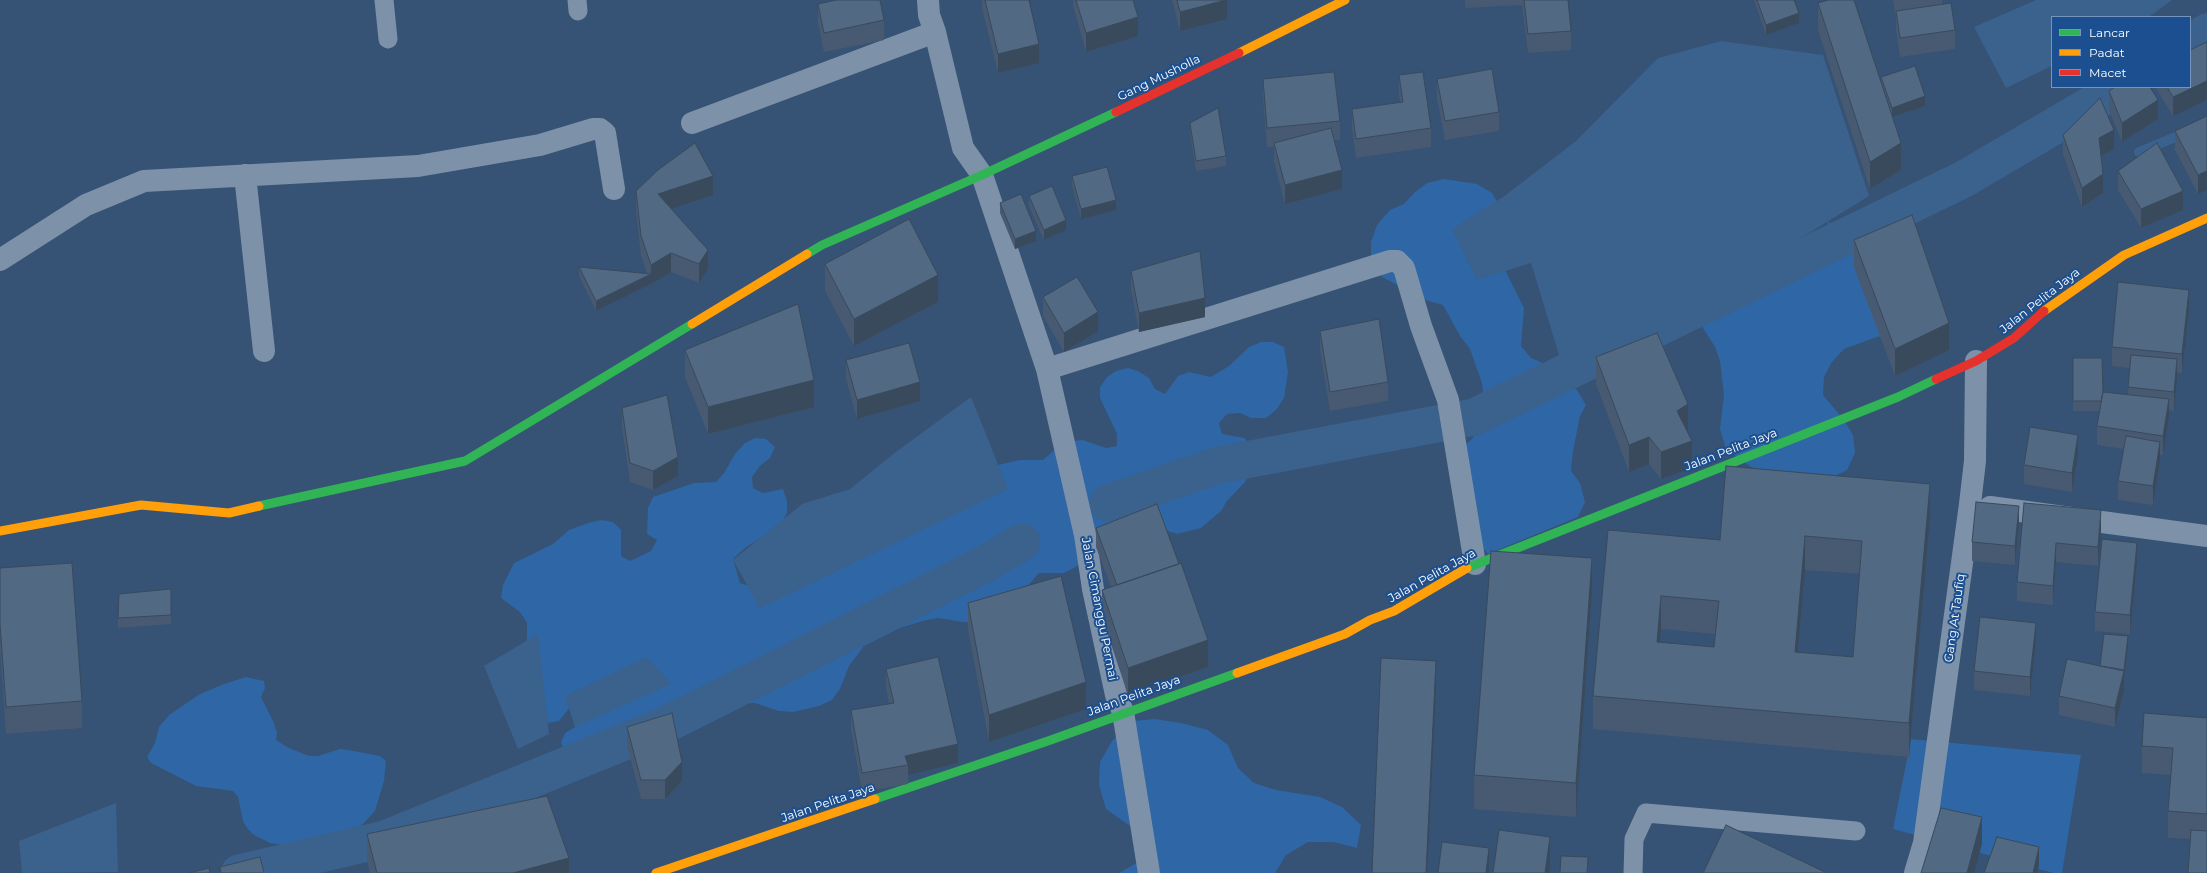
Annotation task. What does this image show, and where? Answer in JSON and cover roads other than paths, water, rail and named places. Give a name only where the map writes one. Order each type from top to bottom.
[{"type":"street","name":"Jalan Cimanggu Permai","points":[[928,0],[928,15],[935,32],[963,148],[982,176],[1047,370],[1085,536],[1093,589],[1116,695],[1123,712],[1149,873]]},
{"type":"street","name":"Gang Musholla","points":[[0,530],[141,505],[229,513],[465,461],[822,245],[982,176],[1197,74],[1345,0]]},
{"type":"street","points":[[692,123],[935,32]]},
{"type":"street","points":[[0,260],[86,205],[144,181],[418,166],[540,145],[593,129],[600,129],[605,133],[614,189]]},
{"type":"street","points":[[245,175],[264,351]]},
{"type":"street","name":"Jalan Pelita Jaya","points":[[656,873],[984,763],[1344,634],[1370,620],[1394,611],[1474,564],[1898,397],[1976,361],[2014,338],[2039,314],[2087,279],[2124,255],[2207,218]]},
{"type":"street","points":[[1047,370],[1390,261],[1397,261],[1404,268],[1421,326],[1448,400],[1454,448],[1474,564]]},
{"type":"street","name":"Gang At Taufiq","points":[[1915,873],[1924,843],[1970,504],[1975,461],[1976,361]]},
{"type":"street","points":[[1970,504],[2207,536]]},
{"type":"lane","points":[[384,0],[388,39]]},
{"type":"lane","points":[[1633,873],[1634,838],[1646,813],[1856,831]]},
{"type":"waterway","points":[[2191,42],[2207,32]]},
{"type":"waterway","points":[[1108,503],[1219,465],[1474,417],[1964,179],[2119,88]]},
{"type":"waterway","points":[[2139,152],[2207,124]]},
{"type":"waterway","points":[[239,873],[385,839],[663,726],[985,564],[1022,542]]}]
